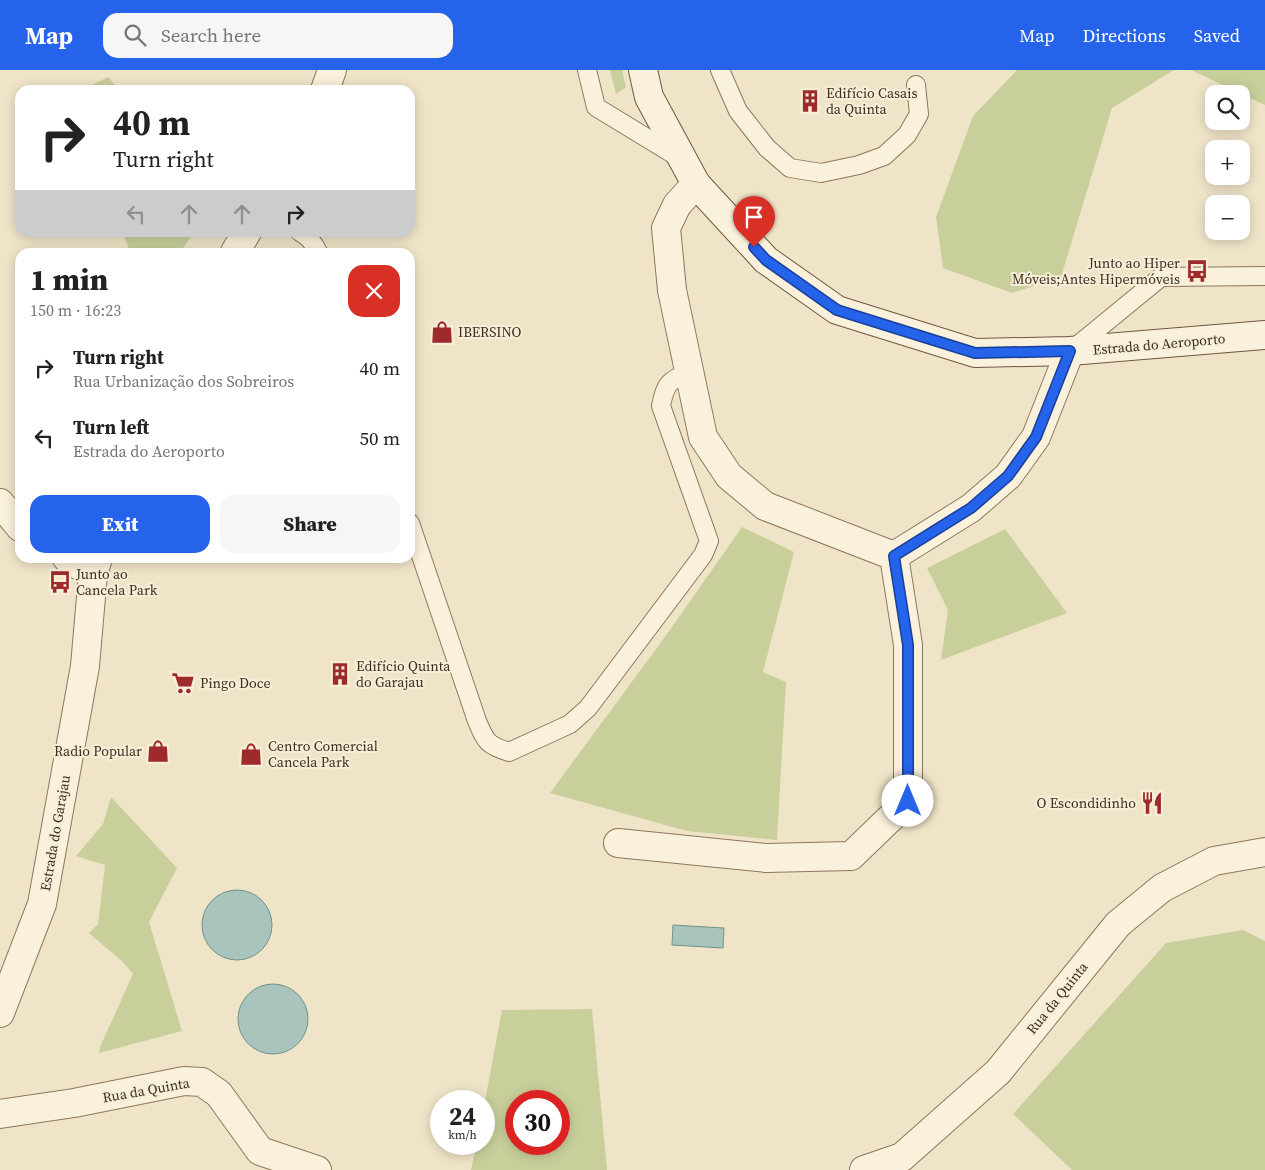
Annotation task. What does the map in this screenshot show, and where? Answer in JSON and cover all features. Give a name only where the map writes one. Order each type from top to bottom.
[{"type":"street","points":[[328,85],[332,70]]},
{"type":"street","name":"Estrada do Aeroporto","points":[[643,70],[649,97],[696,184],[766,260],[837,310],[975,353],[1070,351],[1265,335]]},
{"type":"street","points":[[696,184],[677,205],[666,228],[672,290],[703,437],[729,476],[765,506],[894,556]]},
{"type":"street","points":[[237,248],[244,237]]},
{"type":"street","points":[[894,556],[971,508],[1008,476],[1036,437],[1070,351]]},
{"type":"street","points":[[0,503],[15,522]]},
{"type":"street","points":[[618,843],[766,858],[851,856],[908,801],[908,645],[894,556]]},
{"type":"street","name":"Estrada do Garajau","points":[[0,1013],[42,904],[85,666],[96,566]]},
{"type":"street","name":"Rua da Quinta","points":[[864,1170],[902,1157],[998,1072],[1118,924],[1162,888],[1214,861],[1265,852]]},
{"type":"street","name":"Rua da Quinta","points":[[0,1114],[74,1103],[184,1081],[202,1082],[218,1094],[254,1160],[317,1170]]},
{"type":"lane","points":[[586,70],[596,107],[682,159]]},
{"type":"lane","points":[[720,70],[738,111],[767,148],[790,168],[821,173],[859,165],[884,156],[907,135],[919,114],[916,85]]},
{"type":"lane","points":[[308,237],[316,248]]},
{"type":"lane","points":[[1070,351],[1161,277],[1265,276]]},
{"type":"lane","points":[[415,538],[485,740],[493,747],[509,752],[570,724],[588,708],[703,555],[709,541],[661,406],[667,384],[674,378],[690,372]]},
{"type":"green space","points":[[610,70],[622,70],[626,87],[616,94]]},
{"type":"green space","points":[[1017,70],[1174,70],[1112,108],[1061,277],[1012,293],[943,268],[936,217],[973,116]]},
{"type":"green space","points":[[1191,70],[1265,70],[1265,105],[1250,98],[1250,85],[1223,85]]},
{"type":"green space","points":[[108,77],[115,85],[92,85]]},
{"type":"green space","points":[[125,237],[191,237],[183,248],[129,248]]},
{"type":"green space","points":[[742,527],[794,552],[763,672],[786,682],[777,840],[687,831],[550,793],[667,634]]},
{"type":"green space","points":[[1005,529],[1067,613],[941,660],[948,610],[927,568]]},
{"type":"green space","points":[[111,797],[177,868],[149,922],[182,1031],[99,1053],[133,974],[124,963],[89,933],[98,924],[105,865],[76,856],[103,824]]},
{"type":"green space","points":[[1243,930],[1265,941],[1265,1170],[1072,1170],[1013,1114],[1166,943]]},
{"type":"green space","points":[[592,1009],[607,1170],[471,1170],[474,1155],[495,1155],[495,1090],[487,1090],[502,1010]]},
{"type":"water","points":[[237,890],[250,893],[262,900],[269,912],[272,925],[269,938],[262,950],[250,957],[237,960],[224,957],[212,950],[205,938],[202,925],[205,912],[212,900],[224,893]]},
{"type":"water","points":[[673,925],[724,928],[723,948],[672,945]]},
{"type":"water","points":[[273,984],[286,987],[298,994],[305,1006],[308,1019],[305,1032],[298,1044],[286,1051],[273,1054],[260,1051],[248,1044],[241,1032],[238,1019],[241,1006],[248,994],[260,987]]},
{"type":"place","name":"Edifício Casais da Quinta","points":[[810,101]]},
{"type":"place","name":"Junto ao Hiper Móveis;Antes Hipermóveis","points":[[1197,271]]},
{"type":"place","name":"IBERSINO","points":[[442,332]]},
{"type":"place","name":"Junto ao Cancela Park","points":[[60,582]]},
{"type":"place","name":"Edifício Quinta do Garajau","points":[[340,674]]},
{"type":"place","name":"Pingo Doce","points":[[183,683]]},
{"type":"place","name":"Radio Popular","points":[[158,751]]},
{"type":"place","name":"Centro Comercial Cancela Park","points":[[251,754]]},
{"type":"place","name":"O Escondidinho","points":[[1152,803]]},
{"type":"route","points":[[754,247],[766,260],[837,310],[975,353],[1070,351],[1036,437],[1008,476],[971,508],[894,556],[908,645],[908,801]]}]
